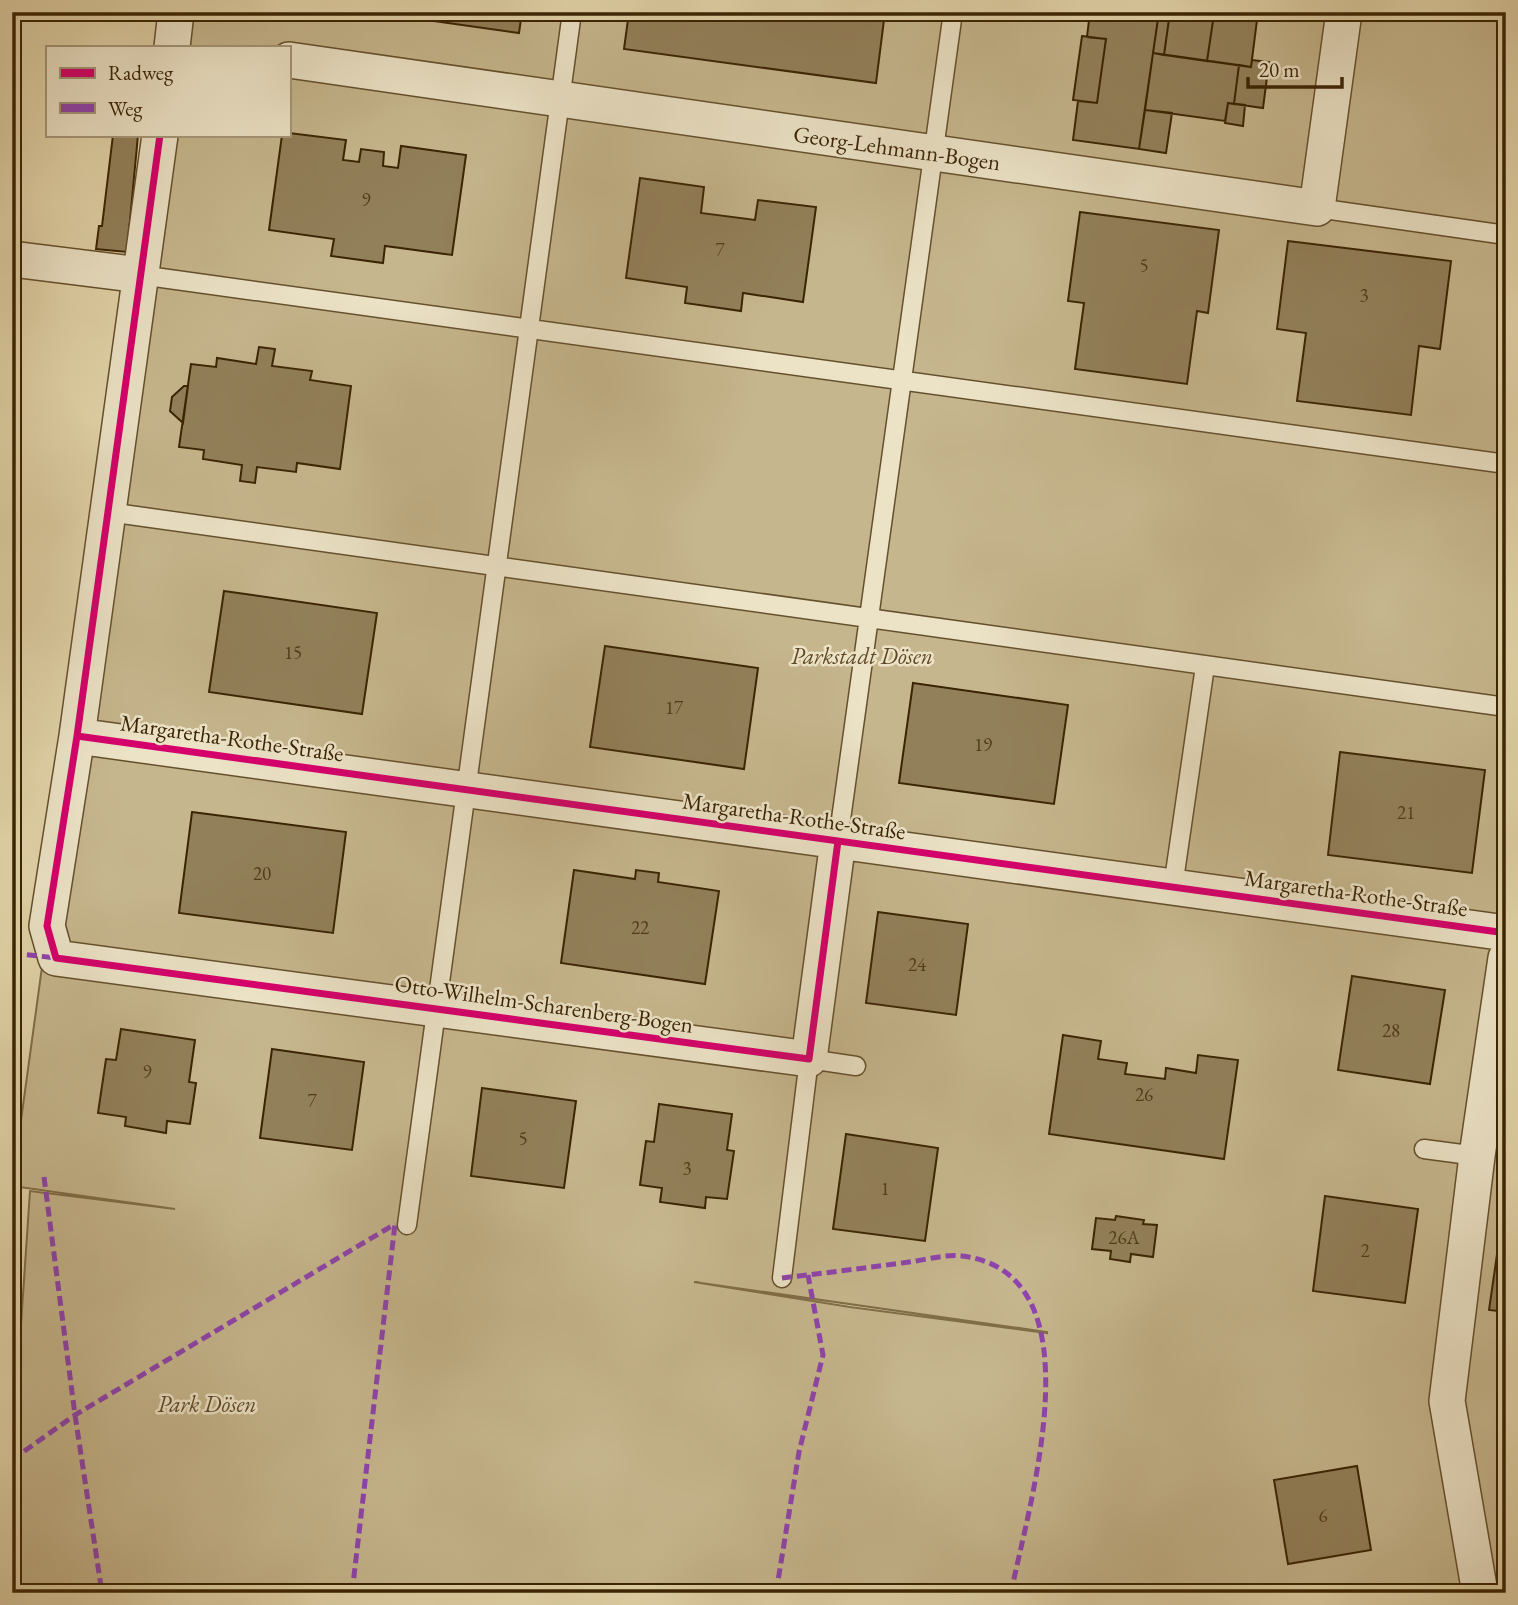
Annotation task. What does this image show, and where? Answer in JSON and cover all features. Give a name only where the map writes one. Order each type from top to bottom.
[{"type":"street","points":[[1317,208],[1344,12]]},
{"type":"street","name":"Georg-Lehmann-Bogen","points":[[290,60],[1317,208]]},
{"type":"street","points":[[77,736],[160,136]]},
{"type":"street","points":[[12,259],[140,275]]},
{"type":"street","name":"Margaretha-Rothe-Straße","points":[[77,736],[1506,933]]},
{"type":"street","name":"Otto-Wilhelm-Scharenberg-Bogen","points":[[77,736],[47,926],[56,958],[809,1059]]},
{"type":"street","points":[[809,1059],[838,841]]},
{"type":"street","points":[[1480,1593],[1447,1401],[1477,1156],[1506,958]]},
{"type":"lane","points":[[407,1225],[572,12]]},
{"type":"lane","points":[[838,841],[953,12]]},
{"type":"lane","name":"Georg-Lehmann-Bogen","points":[[1317,208],[1506,235]]},
{"type":"lane","points":[[140,275],[1506,464]]},
{"type":"lane","points":[[108,512],[1506,707]]},
{"type":"lane","points":[[1172,887],[1205,666]]},
{"type":"lane","points":[[782,1278],[809,1059],[856,1066]]},
{"type":"lane","points":[[1424,1149],[1477,1156]]},
{"type":"green space","name":"Parkstadt Dösen","points":[[172,12],[1506,12],[1506,1593],[12,1593],[12,1416],[15,1414],[30,1191],[175,1209],[12,1186],[156,136],[290,136],[290,46],[168,46]],"holes":[[[694,1282],[1047,1332],[850,1307]]]},
{"type":"building","points":[[370,12],[522,12],[519,33]]},
{"type":"building","points":[[629,12],[885,12],[876,83],[624,49]]},
{"type":"building","points":[[1090,12],[1159,12],[1139,149],[1073,140],[1078,101],[1097,103],[1106,39],[1087,37]]},
{"type":"building","points":[[1159,12],[1170,12],[1164,55],[1153,53]]},
{"type":"building","points":[[1170,12],[1214,14],[1207,61],[1164,55]]},
{"type":"building","points":[[1214,14],[1257,20],[1251,67],[1207,61]]},
{"type":"building","points":[[1082,36],[1106,39],[1097,103],[1073,100]]},
{"type":"building","points":[[1153,53],[1239,65],[1234,104],[1228,103],[1225,121],[1145,110]]},
{"type":"building","points":[[1252,60],[1269,62],[1263,108],[1234,104],[1239,65],[1251,67]]},
{"type":"building","points":[[1228,103],[1245,105],[1243,126],[1225,123]]},
{"type":"building","points":[[1145,110],[1172,113],[1166,153],[1139,149]]},
{"type":"building","points":[[290,133],[346,140],[343,160],[359,162],[361,149],[384,152],[383,166],[398,168],[401,146],[466,155],[452,255],[385,246],[383,263],[331,256],[334,239],[269,230],[282,136],[290,136]]},
{"type":"building","points":[[113,136],[138,136],[127,252],[96,249],[99,226],[102,226]]},
{"type":"building","points":[[640,178],[704,187],[701,213],[755,220],[758,200],[816,207],[803,302],[743,293],[741,311],[685,303],[687,287],[626,278]]},
{"type":"building","points":[[1080,212],[1219,230],[1208,313],[1197,311],[1187,384],[1075,369],[1084,303],[1068,301]]},
{"type":"building","points":[[1288,241],[1451,261],[1440,349],[1419,346],[1411,415],[1297,401],[1306,333],[1277,329]]},
{"type":"building","points":[[259,347],[275,349],[272,366],[312,371],[310,380],[351,386],[340,469],[297,463],[296,472],[257,467],[255,483],[240,481],[242,465],[203,459],[204,450],[179,447],[191,364],[216,367],[217,358],[256,364]]},
{"type":"building","points":[[184,386],[188,386],[183,423],[170,411],[172,397]]},
{"type":"building","points":[[224,591],[377,613],[362,714],[209,692]]},
{"type":"building","points":[[605,646],[758,668],[744,769],[590,747]]},
{"type":"building","points":[[913,683],[1068,705],[1054,804],[899,783]]},
{"type":"building","points":[[1340,752],[1485,770],[1472,873],[1328,855]]},
{"type":"building","points":[[192,812],[346,832],[333,933],[179,913]]},
{"type":"building","points":[[574,870],[635,879],[636,870],[659,873],[658,882],[719,891],[705,984],[561,963]]},
{"type":"building","points":[[878,912],[968,924],[956,1015],[866,1003]]},
{"type":"building","points":[[1352,976],[1445,990],[1430,1084],[1338,1070]]},
{"type":"building","points":[[121,1029],[195,1040],[189,1082],[196,1083],[190,1124],[167,1121],[166,1133],[125,1126],[126,1117],[98,1113],[106,1059],[116,1060]]},
{"type":"building","points":[[1063,1035],[1101,1041],[1098,1059],[1127,1063],[1125,1074],[1165,1079],[1166,1068],[1196,1073],[1198,1055],[1238,1060],[1224,1159],[1049,1134]]},
{"type":"building","points":[[272,1049],[364,1062],[352,1150],[260,1138]]},
{"type":"building","points":[[482,1088],[576,1101],[564,1188],[471,1176]]},
{"type":"building","points":[[659,1104],[732,1114],[727,1150],[734,1151],[727,1199],[706,1197],[705,1208],[660,1202],[662,1188],[640,1185],[646,1141],[654,1142]]},
{"type":"building","points":[[846,1134],[938,1148],[925,1241],[833,1229]]},
{"type":"building","points":[[1506,1192],[1506,1312],[1489,1310]]},
{"type":"building","points":[[1506,1192],[1506,1312],[1489,1310]]},
{"type":"building","points":[[1325,1196],[1418,1209],[1405,1303],[1313,1291]]},
{"type":"building","points":[[1116,1216],[1157,1225],[1153,1257],[1131,1254],[1130,1262],[1110,1259],[1111,1251],[1092,1249],[1096,1218],[1115,1220]]},
{"type":"building","points":[[1357,1466],[1371,1550],[1288,1564],[1274,1480]]},
{"type":"marked path","points":[[12,953],[56,958]]},
{"type":"marked path","points":[[44,1177],[75,1415],[102,1593]]},
{"type":"marked path","points":[[12,1460],[75,1415],[395,1224]]},
{"type":"marked path","points":[[352,1593],[395,1224]]},
{"type":"marked path","points":[[782,1278],[942,1256],[962,1256],[1005,1272],[1031,1304],[1044,1347],[1045,1398],[1040,1453],[1011,1593]]},
{"type":"marked path","points":[[776,1593],[799,1452],[823,1355],[808,1275]]},
{"type":"cycle path","points":[[160,136],[77,736],[47,926],[56,958],[809,1059],[838,841]]},
{"type":"cycle path","points":[[77,736],[1506,933]]},
{"type":"park label","name":"Park Dösen","points":[[207,1404]]}]
